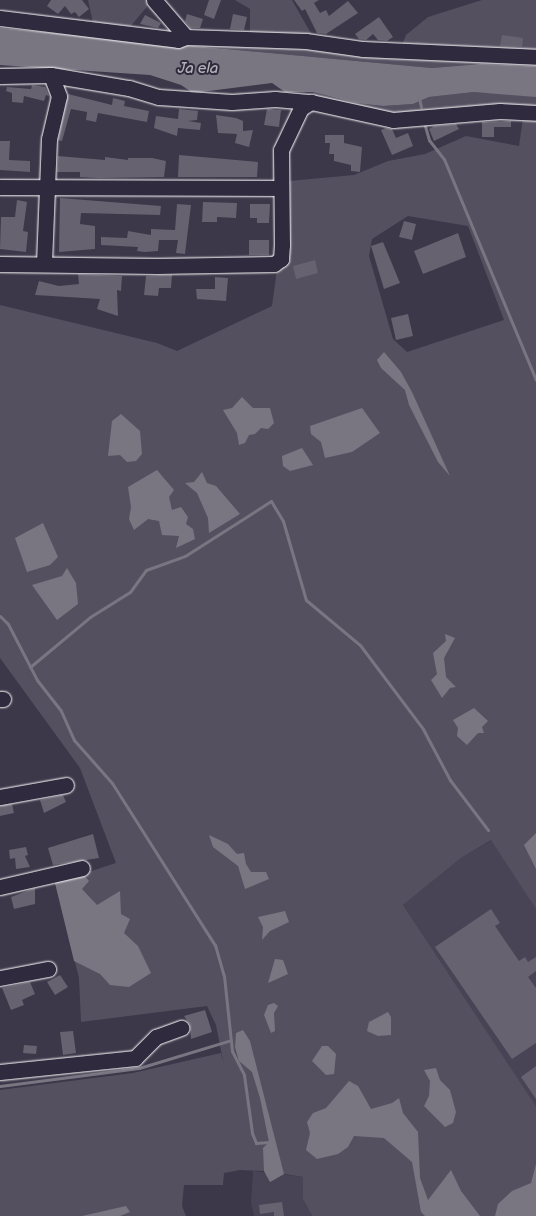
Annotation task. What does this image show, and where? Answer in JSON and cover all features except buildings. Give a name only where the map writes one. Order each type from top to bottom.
[{"type":"street","points":[[154,0],[186,38]]},
{"type":"street","points":[[0,18],[178,40],[186,38],[306,41],[363,49],[536,57]]},
{"type":"street","points":[[0,76],[51,75],[129,88],[159,97],[232,102],[275,98],[311,102],[394,120],[500,111],[536,113]]},
{"type":"street","points":[[44,263],[49,140],[58,96],[51,75]]},
{"type":"street","points":[[0,264],[44,263],[158,266],[274,264],[281,259],[281,150],[301,108],[311,102]]},
{"type":"street","points":[[0,187],[282,188]]},
{"type":"street","points":[[0,797],[66,785]]},
{"type":"street","points":[[0,887],[82,868]]},
{"type":"street","points":[[0,978],[48,969]]},
{"type":"street","points":[[0,1072],[135,1058],[156,1037],[181,1028]]},
{"type":"shaded area","points":[[88,0],[148,0],[150,3],[130,27],[93,23]]},
{"type":"shaded area","points":[[235,0],[292,0],[313,37],[250,36],[250,9]]},
{"type":"shaded area","points":[[482,0],[536,0],[536,54],[402,45],[406,35],[428,17]]},
{"type":"shaded area","points":[[191,42],[536,61],[536,66],[480,64],[432,68],[184,45]]},
{"type":"shaded area","points":[[313,92],[356,103],[383,106],[413,104],[429,97],[474,92],[514,93],[536,97],[536,111],[390,114],[320,101]]},
{"type":"shaded area","points":[[523,118],[536,119],[536,909],[491,840],[461,858],[403,905],[536,1106],[536,1216],[312,1216],[303,1199],[303,1177],[285,1174],[270,1182],[264,1171],[240,1170],[224,1173],[223,1185],[184,1185],[182,1206],[186,1216],[0,1216],[0,1090],[133,1073],[221,1053],[224,1066],[216,1025],[207,1006],[81,1022],[79,978],[55,883],[116,863],[80,768],[0,658],[0,305],[157,343],[177,351],[272,306],[289,181],[354,175],[388,161],[425,154],[466,136],[519,146]],"holes":[[[408,216],[468,226],[504,320],[407,352],[393,339],[369,256],[372,239]]]},
{"type":"shaded area","points":[[492,840],[536,909],[536,1106],[403,905],[461,858]]},
{"type":"shaded area","points":[[253,1171],[303,1177],[303,1199],[312,1216],[254,1216],[251,1203]]},
{"type":"water","name":"Ja ela","points":[[0,28],[432,68],[480,64],[536,66],[536,97],[474,92],[429,97],[413,104],[383,106],[356,103],[313,92],[285,92],[272,83],[193,93],[181,85],[150,75],[0,65]]},
{"type":"water","points":[[384,352],[401,372],[412,392],[450,476],[438,462],[409,405],[405,390],[381,368],[377,360]]},
{"type":"water","points":[[242,397],[253,408],[270,408],[274,423],[268,429],[261,428],[255,434],[249,435],[245,443],[239,445],[237,433],[223,410],[232,408]]},
{"type":"water","points":[[362,408],[380,433],[352,452],[325,458],[321,442],[311,434],[310,426]]},
{"type":"water","points":[[121,414],[140,431],[142,454],[136,461],[127,462],[120,455],[108,456],[112,421]]},
{"type":"water","points":[[302,448],[313,465],[290,471],[283,466],[282,456]]},
{"type":"water","points":[[157,470],[174,490],[169,497],[172,510],[181,507],[188,517],[186,524],[193,529],[195,539],[176,548],[179,536],[162,535],[159,521],[148,519],[134,530],[129,519],[131,507],[128,487]]},
{"type":"water","points":[[202,472],[207,483],[216,486],[240,514],[209,533],[208,518],[197,493],[185,483],[194,482]]},
{"type":"water","points":[[43,523],[58,557],[50,565],[27,572],[15,538]]},
{"type":"water","points":[[67,568],[76,583],[78,604],[57,620],[32,585],[62,576]]},
{"type":"water","points":[[445,634],[455,638],[444,658],[446,677],[456,687],[450,688],[442,698],[431,680],[437,674],[433,653],[446,641]]},
{"type":"water","points":[[474,708],[488,721],[482,727],[484,733],[478,733],[467,745],[457,736],[458,728],[453,720]]},
{"type":"water","points":[[536,833],[536,869],[524,845]]},
{"type":"water","points":[[209,835],[228,844],[237,854],[244,853],[246,864],[251,872],[266,872],[269,879],[245,889],[238,866],[213,847]]},
{"type":"water","points":[[83,874],[89,881],[82,889],[97,905],[120,891],[121,914],[130,919],[124,933],[138,946],[151,973],[129,987],[110,985],[100,974],[74,961],[55,883]]},
{"type":"water","points":[[285,911],[289,922],[270,931],[262,940],[263,927],[258,917]]},
{"type":"water","points":[[275,959],[283,960],[288,974],[268,983]]},
{"type":"water","points":[[274,1003],[278,1006],[274,1013],[275,1031],[271,1033],[264,1015],[268,1005]]},
{"type":"water","points":[[388,1012],[391,1017],[391,1035],[378,1036],[367,1031],[369,1022]]},
{"type":"water","points":[[243,1030],[250,1041],[284,1174],[270,1182],[264,1171],[263,1148],[269,1142],[260,1098],[252,1072],[239,1061],[235,1047],[236,1033]]},
{"type":"water","points":[[322,1046],[328,1046],[336,1054],[334,1074],[326,1075],[312,1061]]},
{"type":"water","points":[[436,1068],[440,1080],[450,1090],[456,1112],[453,1123],[445,1127],[424,1106],[429,1096],[430,1081],[424,1070]]},
{"type":"water","points":[[349,1081],[358,1086],[371,1109],[392,1103],[399,1098],[403,1113],[418,1132],[420,1178],[428,1200],[451,1170],[461,1191],[480,1216],[425,1216],[421,1212],[412,1162],[384,1138],[354,1136],[348,1147],[338,1154],[317,1159],[306,1150],[310,1133],[307,1122],[313,1113],[326,1108]]},
{"type":"water","points":[[536,1164],[536,1216],[495,1216],[498,1204],[512,1191],[531,1183]]},
{"type":"water","points":[[126,1206],[130,1212],[120,1216],[82,1216]]},
{"type":"waterway","points":[[419,98],[421,107]]},
{"type":"waterway","points":[[425,126],[429,140],[444,159],[536,380]]},
{"type":"waterway","points":[[30,667],[90,617],[130,592],[146,570],[185,556],[271,501],[283,521],[306,600],[360,645],[423,729],[450,780],[488,830]]},
{"type":"waterway","points":[[0,616],[8,624],[37,680],[61,711],[74,740],[112,783],[215,945],[224,976],[232,1051],[244,1075],[252,1133],[256,1143],[269,1142]]},
{"type":"waterway","points":[[0,1086],[139,1068],[231,1040]]}]
